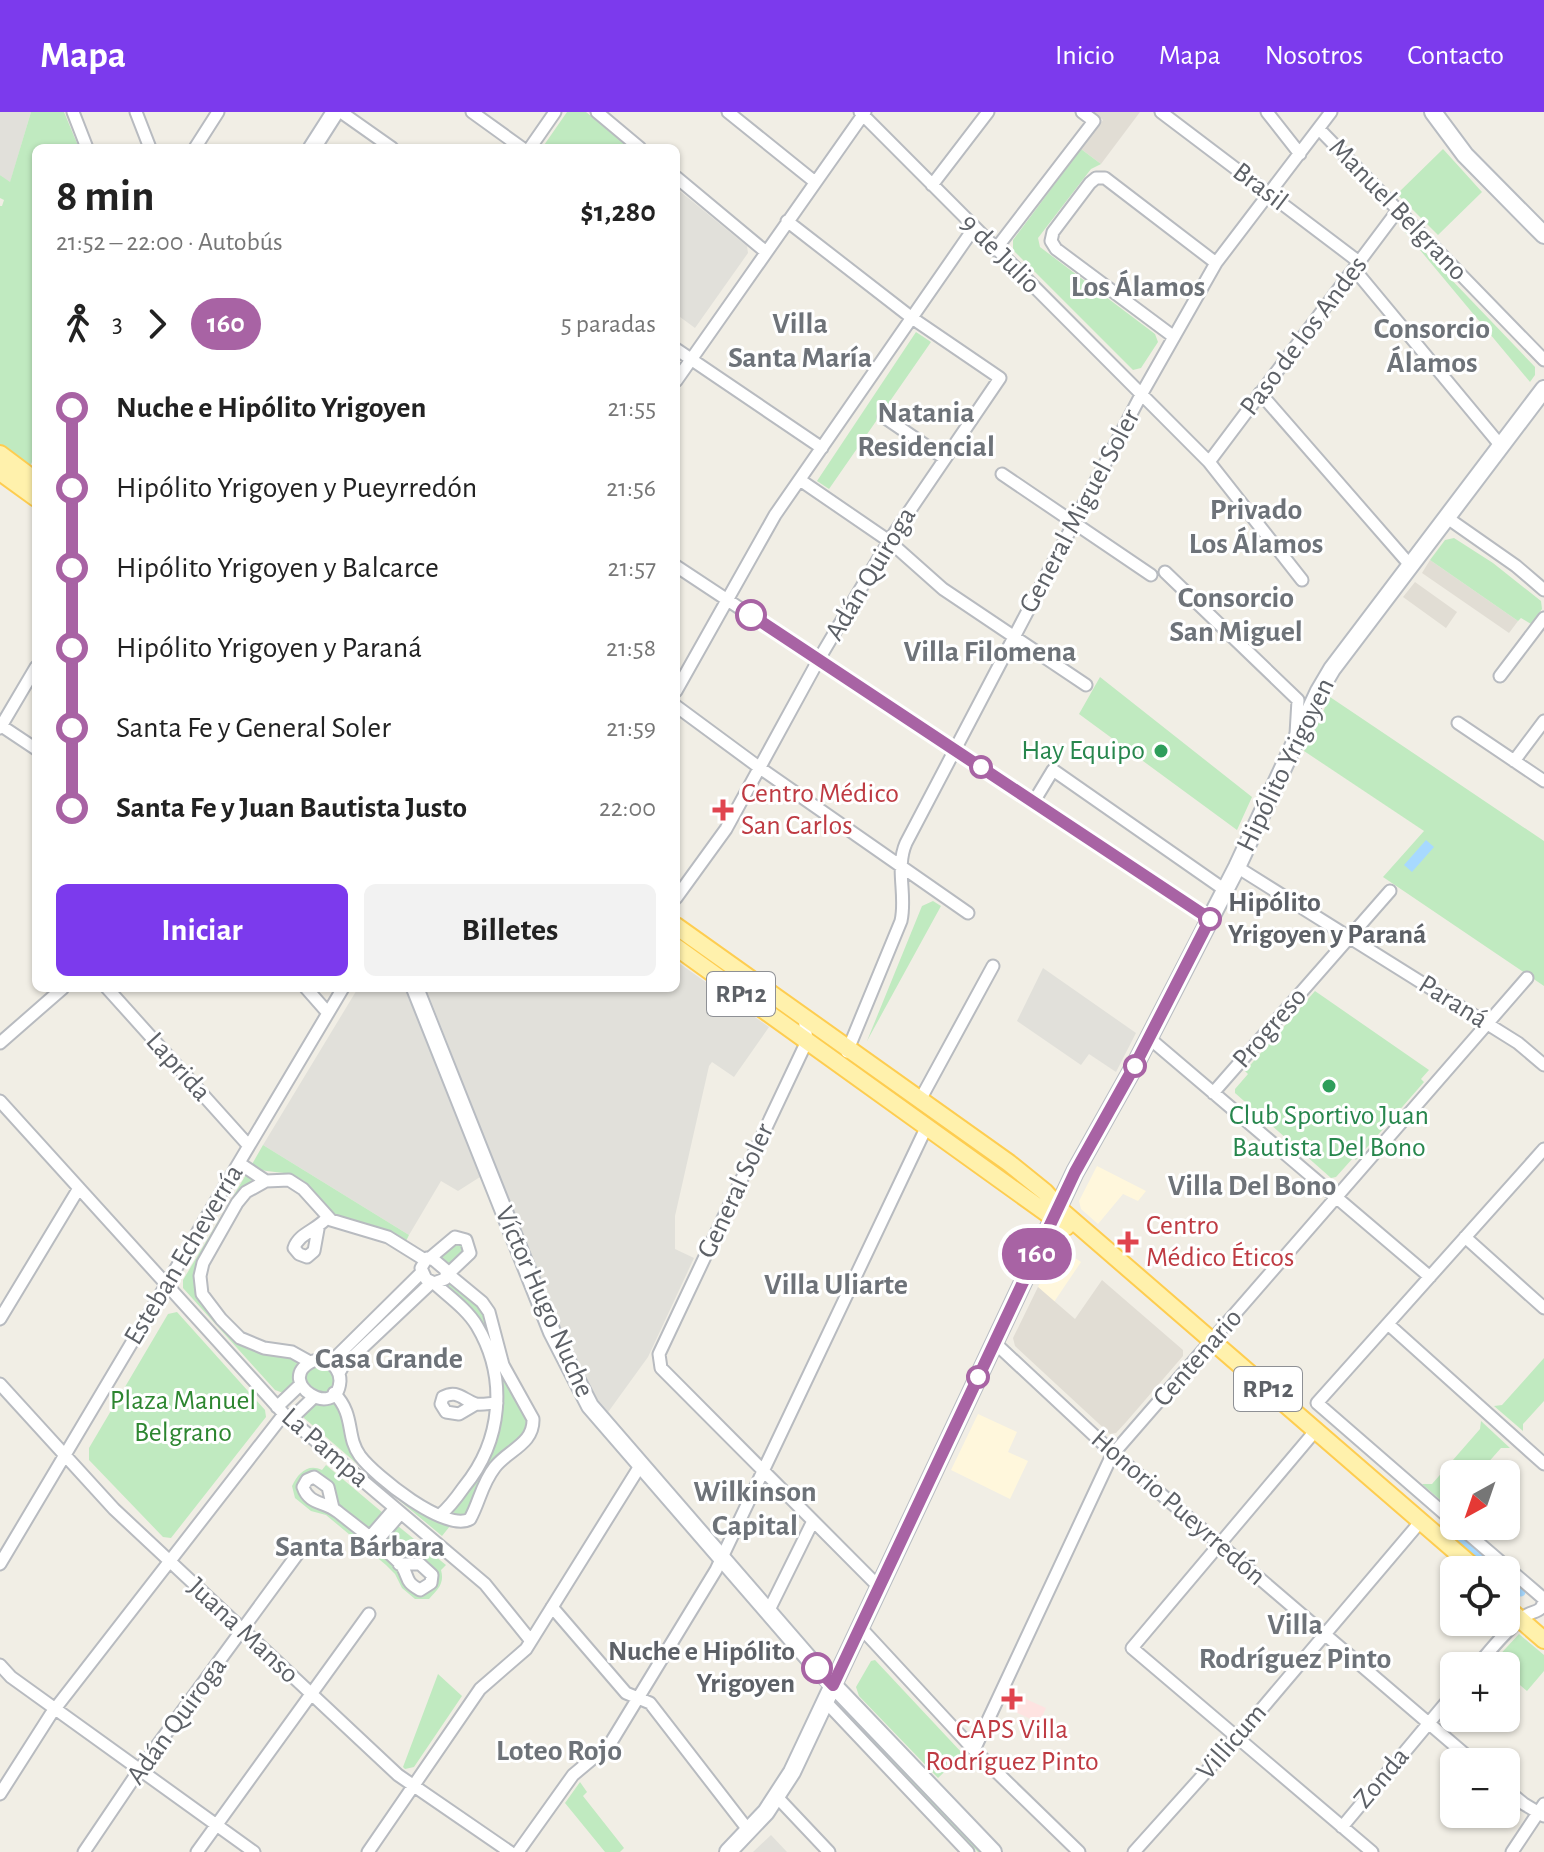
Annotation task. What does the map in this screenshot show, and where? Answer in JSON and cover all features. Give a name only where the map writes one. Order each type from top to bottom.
[{"type":"main road","points":[[315,144],[335,112]]},
{"type":"main road","points":[[1441,115],[1465,155],[1544,235]]},
{"type":"main road","name":"Hipólito Yrigoyen","points":[[728,1852],[777,1797],[792,1772],[1056,1213],[1237,867],[1295,740],[1332,669],[1544,389]]},
{"type":"main road","points":[[0,454],[32,478]]},
{"type":"main road","points":[[0,472],[32,495]]},
{"type":"main road","name":"RP12","points":[[680,929],[1009,1163],[1045,1192],[1056,1213]]},
{"type":"main road","name":"RP12","points":[[680,950],[927,1126],[1056,1213],[1459,1556]]},
{"type":"main road","name":"Víctor Hugo Nuche","points":[[417,992],[558,1346],[590,1406],[833,1685],[993,1852]]},
{"type":"main road","name":"RP12","points":[[1418,1524],[1450,1556]]},
{"type":"main road","points":[[1520,1611],[1544,1640]]},
{"type":"main road","points":[[1520,1614],[1544,1628]]},
{"type":"street","points":[[73,112],[85,144]]},
{"type":"street","points":[[136,112],[148,144]]},
{"type":"street","points":[[198,144],[218,112]]},
{"type":"street","points":[[341,112],[386,144]]},
{"type":"street","points":[[472,112],[516,144]]},
{"type":"street","points":[[533,144],[555,112]]},
{"type":"street","points":[[597,112],[635,144]]},
{"type":"street","points":[[728,112],[815,182]]},
{"type":"street","points":[[932,185],[988,112]]},
{"type":"street","points":[[995,250],[1094,121],[1082,112]]},
{"type":"street","name":"Brasil","points":[[1161,112],[1356,265],[1501,446]]},
{"type":"street","points":[[1267,112],[1300,154]]},
{"type":"street","name":"General Miguel Soler","points":[[847,1048],[901,921],[904,897],[901,856],[906,843],[1073,522],[1216,263],[1331,112]]},
{"type":"street","points":[[680,375],[862,113]]},
{"type":"street","name":"9 de Julio","points":[[862,113],[1209,462],[1302,580]]},
{"type":"street","name":"Manuel Belgrano","points":[[1319,129],[1544,360]]},
{"type":"street","name":"9 de Julio","points":[[1174,337],[1056,249],[1051,241],[1053,232],[1096,178],[1105,178],[1216,263]]},
{"type":"street","points":[[680,180],[766,252]]},
{"type":"street","name":"Paso de los Andes","points":[[1209,462],[1398,210]]},
{"type":"street","points":[[787,221],[912,318]]},
{"type":"street","points":[[680,684],[775,515],[974,228]]},
{"type":"street","name":"Adán Quiroga","points":[[680,892],[726,829],[819,659],[889,541],[1000,378],[912,318]]},
{"type":"street","points":[[680,351],[822,448]]},
{"type":"street","points":[[1260,393],[1410,565]]},
{"type":"street","points":[[884,417],[944,458]]},
{"type":"street","points":[[1002,474],[1151,575]]},
{"type":"street","points":[[800,480],[889,541],[943,589],[1086,685]]},
{"type":"street","points":[[1446,517],[1516,566],[1544,590]]},
{"type":"street","points":[[680,569],[1210,919]]},
{"type":"street","points":[[1165,572],[1298,700],[1295,740]]},
{"type":"street","points":[[1500,676],[1544,618]]},
{"type":"street","points":[[32,674],[0,726],[32,746]]},
{"type":"street","points":[[680,709],[968,913]]},
{"type":"street","points":[[1514,761],[1544,721]]},
{"type":"street","points":[[1458,723],[1544,781]]},
{"type":"street","points":[[1033,803],[1053,770],[1225,890]]},
{"type":"street","name":"Paraná","points":[[1237,867],[1518,1043],[1544,1065]]},
{"type":"street","name":"Progreso","points":[[1213,1093],[1390,891]]},
{"type":"street","points":[[920,1100],[993,966]]},
{"type":"street","name":"Centenario","points":[[974,1750],[1113,1453],[1527,978]]},
{"type":"street","points":[[0,1043],[58,992]]},
{"type":"street","name":"Laprida","points":[[111,992],[249,1146]]},
{"type":"street","points":[[310,992],[328,1013]]},
{"type":"street","name":"Esteban Echeverría","points":[[0,1564],[341,992]]},
{"type":"street","points":[[804,1017],[807,1041]]},
{"type":"street","points":[[1149,1038],[1430,1277]]},
{"type":"street","name":"General Soler","points":[[763,1470],[661,1368],[659,1354],[807,1041]]},
{"type":"street","points":[[847,1048],[851,1072]]},
{"type":"street","name":"La Pampa","points":[[0,1101],[284,1414],[485,1584],[531,1641]]},
{"type":"street","points":[[518,1852],[573,1775],[610,1744],[721,1559],[927,1126]]},
{"type":"street","points":[[1440,1510],[1317,1403],[1543,1151]]},
{"type":"street","points":[[239,1163],[266,1181]]},
{"type":"street","points":[[310,1362],[301,1373],[301,1384],[313,1398],[323,1399],[334,1393],[343,1366],[433,1282],[442,1281],[448,1274],[470,1253],[466,1240],[455,1237],[428,1259],[422,1272],[335,1358],[310,1362],[292,1352],[264,1348],[240,1338],[210,1306],[200,1289],[203,1263],[237,1203],[250,1189],[266,1181],[283,1179],[298,1185],[328,1217],[388,1237],[428,1259],[448,1274],[482,1302],[489,1312],[503,1365],[530,1409],[533,1424],[526,1440],[498,1463],[486,1479],[470,1519],[462,1522],[417,1505],[358,1452],[347,1409],[334,1393]]},
{"type":"street","points":[[0,1319],[79,1188]]},
{"type":"street","points":[[318,1229],[328,1217]]},
{"type":"street","points":[[1465,1237],[1544,1308]]},
{"type":"street","points":[[422,1272],[479,1328],[495,1374],[496,1420],[485,1457],[471,1479],[440,1515]]},
{"type":"street","points":[[1388,1324],[1544,1464]]},
{"type":"street","name":"Honorio Pueyrredón","points":[[995,1343],[1113,1453],[1458,1748]]},
{"type":"street","points":[[327,1361],[339,1373]]},
{"type":"street","name":"Juana Manso","points":[[0,1384],[114,1509],[398,1775],[510,1852]]},
{"type":"street","points":[[0,1794],[56,1709],[284,1414],[301,1384]]},
{"type":"street","points":[[284,1414],[313,1398]]},
{"type":"street","points":[[476,1404],[497,1403]]},
{"type":"street","points":[[1313,1434],[1132,1648],[1372,1852]]},
{"type":"street","points":[[368,1852],[480,1689],[526,1649],[640,1466]]},
{"type":"street","points":[[763,1470],[879,1587]]},
{"type":"street","points":[[374,1490],[384,1477]]},
{"type":"street","points":[[333,1508],[399,1564]]},
{"type":"street","points":[[372,1540],[398,1511]]},
{"type":"street","points":[[768,1612],[813,1521]]},
{"type":"street","name":"Villicum","points":[[1134,1852],[1237,1737],[1418,1524]]},
{"type":"street","points":[[1475,1540],[1544,1599]]},
{"type":"street","name":"Adán Quiroga","points":[[84,1852],[140,1769],[299,1552]]},
{"type":"street","points":[[1489,1652],[1524,1616],[1533,1600],[1544,1599]]},
{"type":"street","points":[[552,1607],[626,1693],[650,1703],[749,1831]]},
{"type":"street","points":[[197,1852],[369,1614]]},
{"type":"street","points":[[860,1627],[974,1750],[1079,1852]]},
{"type":"street","points":[[0,1665],[11,1677],[254,1852]]},
{"type":"street","points":[[825,1701],[968,1852]]},
{"type":"street","name":"Zonda","points":[[1342,1827],[1440,1710]]},
{"type":"street","points":[[777,1797],[829,1852]]},
{"type":"street","points":[[1512,1852],[1542,1811],[1520,1798]]},
{"type":"shaded area","points":[[0,112],[31,112],[10,183],[0,175]]},
{"type":"shaded area","points":[[1093,112],[1140,112],[1101,164],[1081,149],[1103,120]]},
{"type":"shaded area","points":[[680,191],[747,246],[748,253],[695,328],[680,317]]},
{"type":"shaded area","points":[[1430,560],[1518,621],[1509,633],[1422,573]]},
{"type":"shaded area","points":[[1415,582],[1457,612],[1446,628],[1403,597]]},
{"type":"shaded area","points":[[680,964],[769,1027],[734,1077],[712,1062],[709,1066],[675,1216],[675,1249],[694,1258],[648,1357],[606,1415],[554,1317],[428,992],[680,992]]},
{"type":"shaded area","points":[[1043,968],[1136,1033],[1116,1072],[1089,1054],[1081,1065],[1017,1021]]},
{"type":"shaded area","points":[[356,992],[408,992],[480,1177],[458,1191],[441,1181],[409,1235],[263,1145]]},
{"type":"shaded area","points":[[1097,1166],[1146,1191],[1138,1201],[1123,1194],[1098,1224],[1081,1209],[1079,1201]]},
{"type":"shaded area","points":[[1062,1249],[1081,1262],[1054,1302],[1038,1287],[1055,1252]]},
{"type":"shaded area","points":[[1102,1280],[1183,1350],[1183,1356],[1127,1421],[1116,1433],[1110,1434],[1015,1346],[1013,1338],[1038,1287],[1075,1319]]},
{"type":"shaded area","points":[[978,1414],[1017,1432],[1008,1452],[1028,1461],[1010,1499],[951,1470]]},
{"type":"shaded area","points":[[1012,1693],[1046,1708],[1039,1723],[1005,1707]]},
{"type":"shaded area","points":[[771,1835],[787,1852],[753,1852]]},
{"type":"green space","points":[[31,112],[64,112],[77,144],[32,144],[30,466],[0,444],[0,206],[4,200],[0,198],[0,175],[10,182]]},
{"type":"green space","points":[[567,112],[586,112],[625,144],[545,144]]},
{"type":"green space","points":[[1081,149],[1101,164],[1091,169],[1038,238],[1040,247],[1155,334],[1158,342],[1141,368],[1133,370],[1013,250],[1013,240]]},
{"type":"green space","points":[[1443,149],[1482,192],[1438,235],[1397,194]]},
{"type":"green space","points":[[1400,226],[1535,367],[1535,375],[1530,382]]},
{"type":"green space","points":[[916,332],[931,342],[829,489],[817,481]]},
{"type":"green space","points":[[1454,538],[1493,563],[1541,601],[1542,609],[1531,624],[1521,618],[1518,621],[1430,560],[1445,540]]},
{"type":"green space","name":"Hay Equipo","points":[[1100,677],[1252,797],[1237,830],[1079,714]]},
{"type":"green space","points":[[1330,697],[1544,841],[1544,986],[1383,877],[1424,831],[1304,751]]},
{"type":"green space","points":[[933,901],[941,906],[867,1041],[922,906]]},
{"type":"green space","name":"Club Sportivo Juan Bautista Del Bono","points":[[1315,991],[1429,1070],[1421,1079],[1424,1082],[1356,1160],[1353,1158],[1336,1177],[1331,1178],[1235,1093],[1248,1074],[1245,1071]]},
{"type":"green space","points":[[263,1145],[409,1235],[406,1241],[334,1214],[299,1178],[251,1166]]},
{"type":"green space","points":[[247,1173],[252,1180],[240,1192],[196,1278],[227,1328],[242,1344],[249,1349],[286,1357],[298,1363],[293,1385],[286,1394],[275,1390],[183,1288],[183,1280]]},
{"type":"green space","points":[[456,1241],[461,1242],[465,1253],[451,1268],[437,1256]]},
{"type":"green space","points":[[449,1282],[485,1311],[530,1421],[525,1435],[499,1457],[467,1517],[455,1516],[452,1509],[499,1423],[482,1327],[445,1287]]},
{"type":"green space","name":"Plaza Manuel Belgrano","points":[[177,1312],[265,1410],[266,1417],[171,1538],[163,1537],[89,1460],[89,1448],[168,1314]]},
{"type":"green space","points":[[1544,1358],[1544,1401],[1523,1424],[1523,1431],[1494,1406],[1502,1405]]},
{"type":"green space","points":[[320,1364],[326,1365],[334,1373],[334,1385],[326,1393],[320,1394],[314,1393],[306,1385],[305,1379],[306,1373],[314,1365]]},
{"type":"green space","points":[[335,1401],[377,1481],[304,1418],[316,1402]]},
{"type":"green space","points":[[1481,1421],[1510,1448],[1501,1448],[1490,1460],[1453,1460],[1480,1429]]},
{"type":"green space","points":[[326,1465],[383,1513],[373,1526],[367,1528],[339,1506],[333,1486],[316,1472],[308,1472],[297,1486],[299,1495],[313,1506],[329,1511],[396,1568],[406,1585],[417,1595],[425,1595],[436,1584],[438,1575],[401,1558],[385,1544],[398,1526],[446,1565],[441,1570],[440,1586],[429,1599],[415,1599],[402,1588],[386,1565],[326,1515],[311,1511],[295,1498],[292,1486],[300,1473],[312,1468],[322,1470]]},
{"type":"green space","points":[[1440,1475],[1440,1500],[1422,1484],[1432,1484]]},
{"type":"green space","points":[[385,1482],[421,1513],[450,1526],[442,1536],[382,1486]]},
{"type":"green space","points":[[1520,1635],[1544,1655],[1544,1671],[1527,1691],[1520,1685],[1520,1652],[1502,1652]]},
{"type":"green space","points":[[875,1660],[963,1754],[938,1778],[859,1696],[856,1687],[871,1661]]},
{"type":"green space","points":[[438,1674],[462,1696],[414,1767],[405,1769],[403,1767]]},
{"type":"green space","points":[[845,1708],[983,1852],[978,1852],[844,1711]]},
{"type":"green space","points":[[580,1782],[587,1792],[583,1796],[624,1848],[620,1852],[605,1852],[565,1803]]},
{"type":"water","points":[[1426,840],[1434,847],[1412,872],[1404,865]]},
{"type":"waterway","points":[[1460,1540],[1479,1556]]},
{"type":"bus line","name":"160","points":[[751,615],[1210,919],[1135,1065],[1075,1172],[833,1685],[817,1668]]},
{"type":"place","name":"Hay Equipo","points":[[1161,751]]},
{"type":"place","name":"Centro Médico San Carlos","points":[[723,810]]},
{"type":"place","name":"Hipólito Yrigoyen y Paraná","points":[[1210,919]]},
{"type":"place","name":"Club Sportivo Juan Bautista Del Bono","points":[[1329,1086]]},
{"type":"place","name":"Centro Médico Éticos","points":[[1128,1242]]},
{"type":"place","name":"Nuche e Hipólito Yrigoyen","points":[[817,1668]]},
{"type":"place","name":"CAPS Villa Rodríguez Pinto","points":[[1012,1699]]},
{"type":"district","name":"Los Álamos","points":[[1138,287]]},
{"type":"district","name":"Villa Santa María","points":[[800,341]]},
{"type":"district","name":"Consorcio Álamos","points":[[1432,346]]},
{"type":"district","name":"Natania Residencial","points":[[926,430]]},
{"type":"district","name":"Privado Los Álamos","points":[[1256,527]]},
{"type":"district","name":"Consorcio San Miguel","points":[[1236,615]]},
{"type":"district","name":"Villa Filomena","points":[[990,652]]},
{"type":"district","name":"Villa Del Bono","points":[[1252,1186]]},
{"type":"district","name":"Villa Uliarte","points":[[836,1285]]},
{"type":"district","name":"Casa Grande","points":[[389,1359]]},
{"type":"district","name":"Wilkinson Capital","points":[[755,1509]]},
{"type":"district","name":"Santa Bárbara","points":[[360,1547]]},
{"type":"district","name":"Villa Rodríguez Pinto","points":[[1295,1642]]},
{"type":"district","name":"Loteo Rojo","points":[[559,1751]]}]
